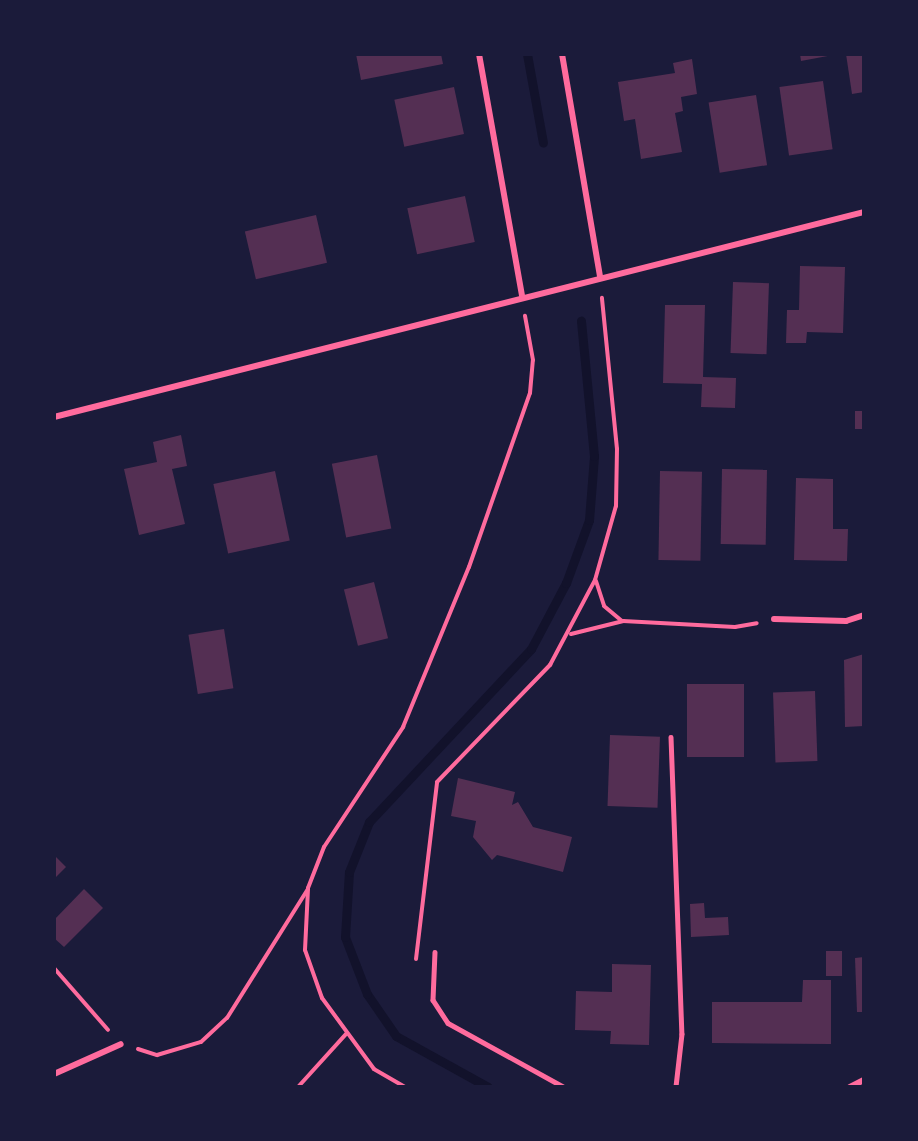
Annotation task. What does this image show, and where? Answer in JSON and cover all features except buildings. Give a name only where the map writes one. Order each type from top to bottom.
[{"type":"street","points":[[479,54],[522,296]]},
{"type":"street","points":[[562,54],[600,277]]},
{"type":"street","points":[[54,417],[522,296],[864,212]]},
{"type":"street","points":[[774,620],[846,621],[864,615]]},
{"type":"street","points":[[54,1074],[121,1044]]},
{"type":"street","points":[[850,1087],[864,1080]]},
{"type":"lane","points":[[671,737],[682,1034],[676,1087]]},
{"type":"lane","points":[[435,952],[431,976],[433,1000],[448,1023],[564,1087]]},
{"type":"path","points":[[431,976],[413,954],[437,782],[550,665],[571,634],[596,580],[616,506],[617,449],[600,277]]},
{"type":"path","points":[[54,968],[121,1044],[158,1055],[201,1042],[227,1018],[308,888],[335,829],[403,727],[469,567],[530,393],[533,360],[522,296]]},
{"type":"path","points":[[596,580],[604,606],[623,621]]},
{"type":"path","points":[[571,634],[623,621],[735,627],[774,620]]},
{"type":"path","points":[[308,888],[304,950],[322,998],[346,1034],[374,1069],[405,1087]]},
{"type":"path","points":[[298,1087],[346,1034]]},
{"type":"waterway","points":[[527,54],[543,143]]},
{"type":"waterway","points":[[488,1087],[396,1036],[367,994],[345,937],[349,872],[369,822],[531,649],[566,583],[589,520],[594,456],[581,321]]}]
